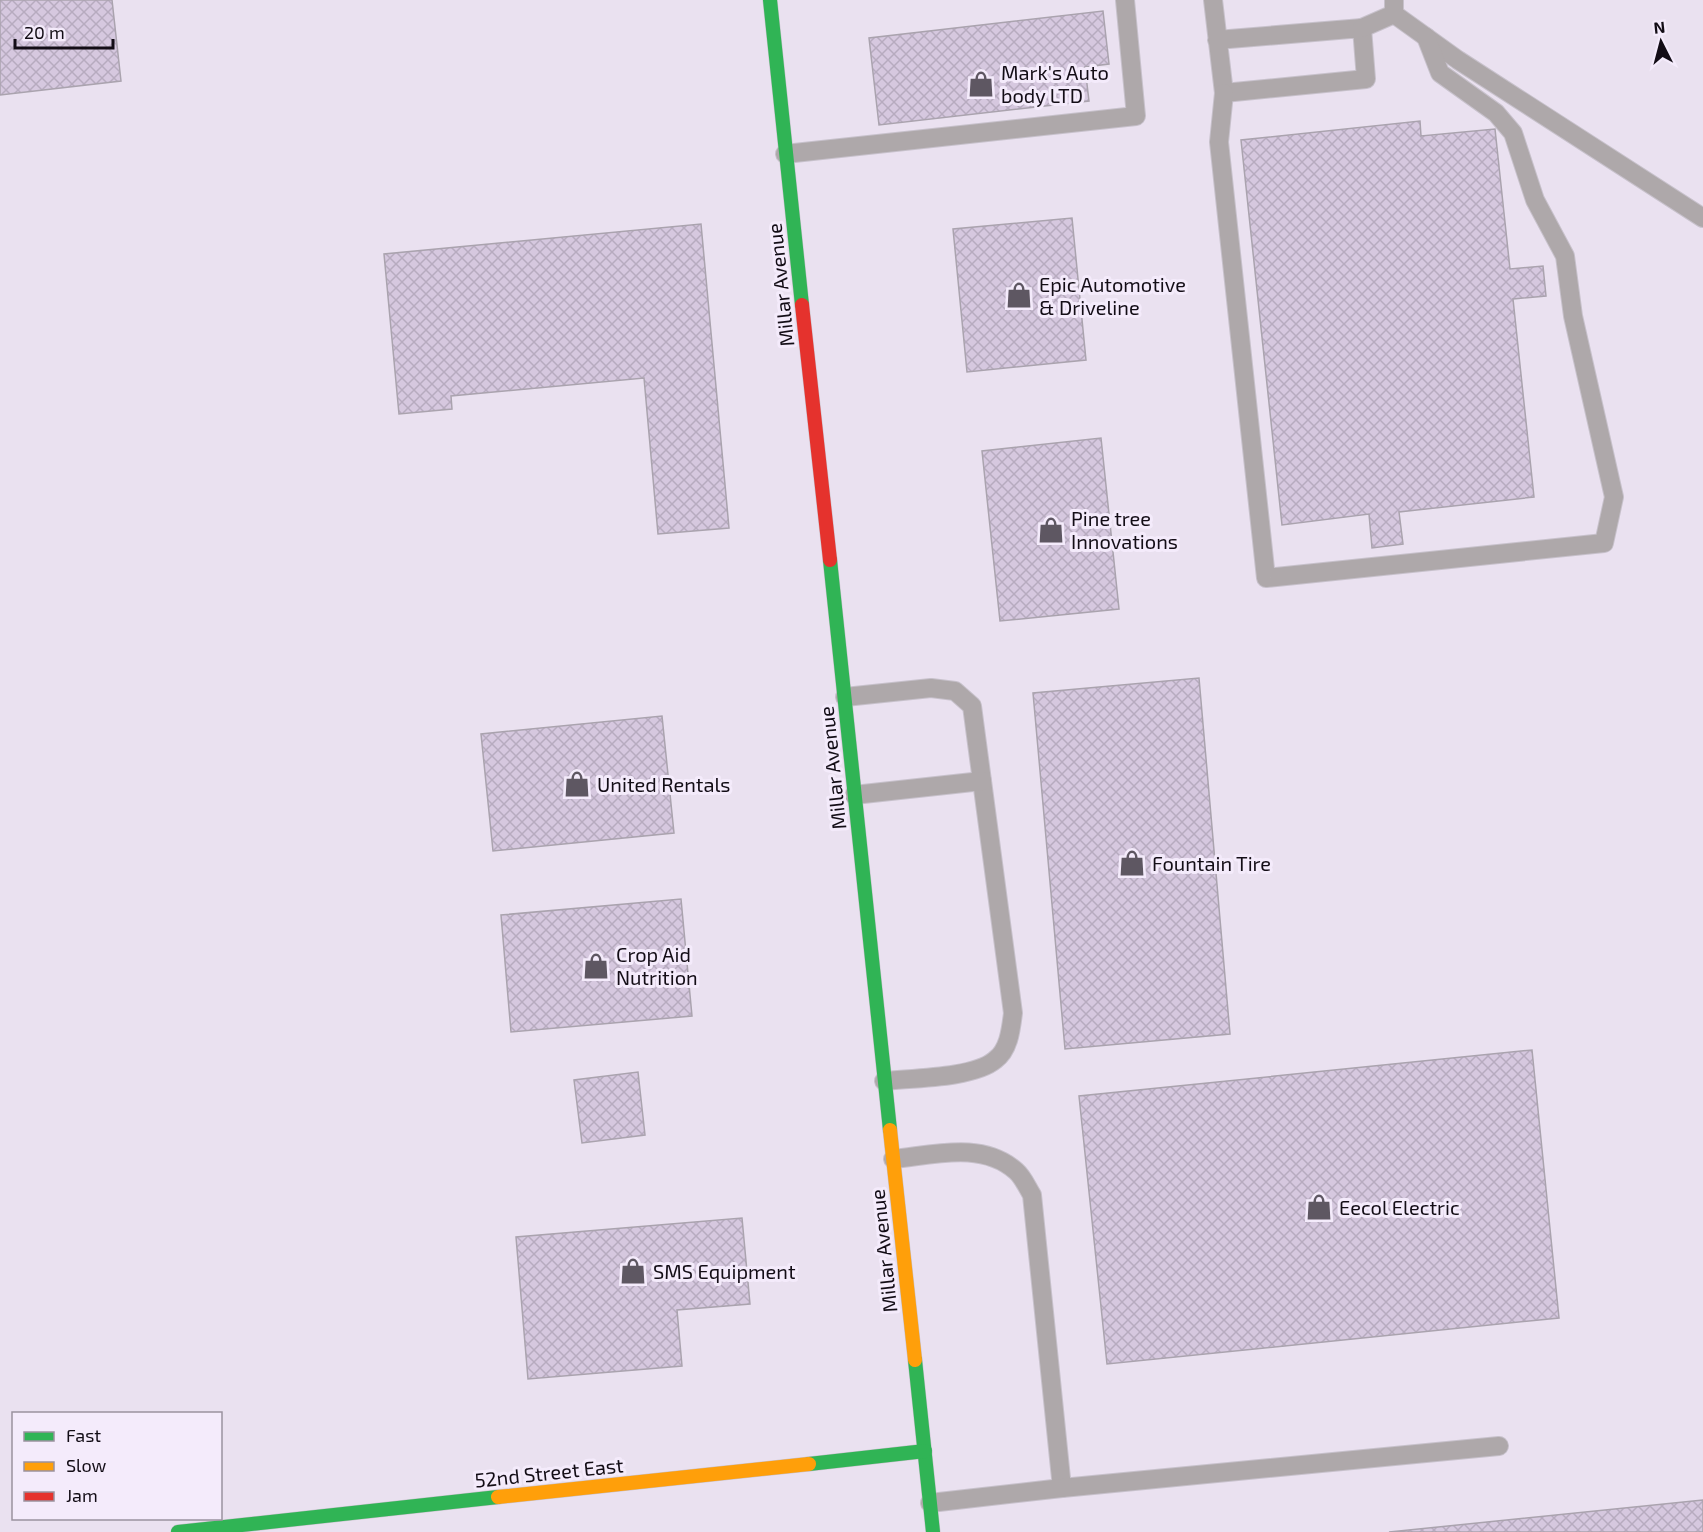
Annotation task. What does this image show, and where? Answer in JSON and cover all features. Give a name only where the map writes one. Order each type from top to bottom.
[{"type":"street","name":"Millar Avenue","points":[[770,0],[933,1532]]},
{"type":"street","name":"52nd Street East","points":[[178,1532],[925,1451]]},
{"type":"lane","points":[[785,154],[1137,116],[1125,0]]},
{"type":"lane","points":[[1212,0],[1224,93],[1218,142],[1266,578],[1604,543],[1614,497],[1573,316],[1565,256],[1535,200],[1513,133],[1496,113],[1440,73],[1426,37]]},
{"type":"lane","points":[[1217,40],[1362,28],[1394,7],[1426,37],[1458,60],[1703,218]]},
{"type":"lane","points":[[1224,93],[1366,79],[1362,28]]},
{"type":"lane","points":[[844,697],[932,688],[955,691],[972,706],[1013,1013],[1010,1038],[997,1059],[977,1071],[884,1080]]},
{"type":"lane","points":[[855,795],[982,782]]},
{"type":"lane","points":[[893,1159],[975,1152],[998,1158],[1018,1173],[1032,1195],[1062,1488]]},
{"type":"lane","points":[[930,1503],[1500,1446]]},
{"type":"building","points":[[0,0],[112,0],[121,81],[0,95]]},
{"type":"building","name":"Mark's Auto body LTD","points":[[1103,11],[1109,64],[1085,67],[1089,101],[879,125],[869,38]]},
{"type":"building","points":[[1420,121],[1421,136],[1495,129],[1510,269],[1543,266],[1546,296],[1513,299],[1534,497],[1399,512],[1403,544],[1372,548],[1369,514],[1282,525],[1241,140]]},
{"type":"building","name":"Epic Automotive & Driveline","points":[[1072,218],[1086,360],[967,372],[953,229]]},
{"type":"building","points":[[701,224],[729,528],[658,534],[644,378],[451,396],[452,409],[399,414],[384,254]]},
{"type":"building","name":"Pine tree Innovations","points":[[1101,438],[1119,609],[1000,621],[982,451]]},
{"type":"building","name":"Fountain Tire","points":[[1199,678],[1230,1034],[1065,1049],[1033,693]]},
{"type":"building","name":"United Rentals","points":[[662,716],[674,833],[493,851],[481,734]]},
{"type":"building","name":"Crop Aid Nutrition","points":[[681,899],[692,1016],[511,1032],[501,915]]},
{"type":"building","name":"Eecol Electric","points":[[1532,1050],[1559,1318],[1107,1364],[1079,1096]]},
{"type":"building","points":[[638,1072],[645,1135],[582,1143],[574,1080]]},
{"type":"building","name":"SMS Equipment","points":[[742,1218],[750,1304],[677,1310],[682,1366],[528,1379],[516,1237]]},
{"type":"building","points":[[1703,1500],[1703,1532],[1389,1532]]},
{"type":"traffic: fast","points":[[770,0],[802,305]]},
{"type":"traffic: fast","points":[[830,560],[890,1130]]},
{"type":"traffic: fast","points":[[915,1360],[933,1532]]},
{"type":"traffic: fast","points":[[809,1464],[925,1451]]},
{"type":"traffic: fast","points":[[178,1532],[498,1497]]},
{"type":"traffic: slow","points":[[890,1130],[915,1360]]},
{"type":"traffic: slow","points":[[498,1497],[809,1464]]},
{"type":"traffic: jam","points":[[802,305],[830,560]]},
{"type":"place","name":"Mark's Auto body LTD","points":[[981,84]]},
{"type":"place","name":"Epic Automotive & Driveline","points":[[1019,295]]},
{"type":"place","name":"Pine tree Innovations","points":[[1051,530]]},
{"type":"place","name":"United Rentals","points":[[577,784]]},
{"type":"place","name":"Fountain Tire","points":[[1132,863]]},
{"type":"place","name":"Crop Aid Nutrition","points":[[596,966]]},
{"type":"place","name":"Eecol Electric","points":[[1319,1207]]},
{"type":"place","name":"SMS Equipment","points":[[633,1271]]}]
